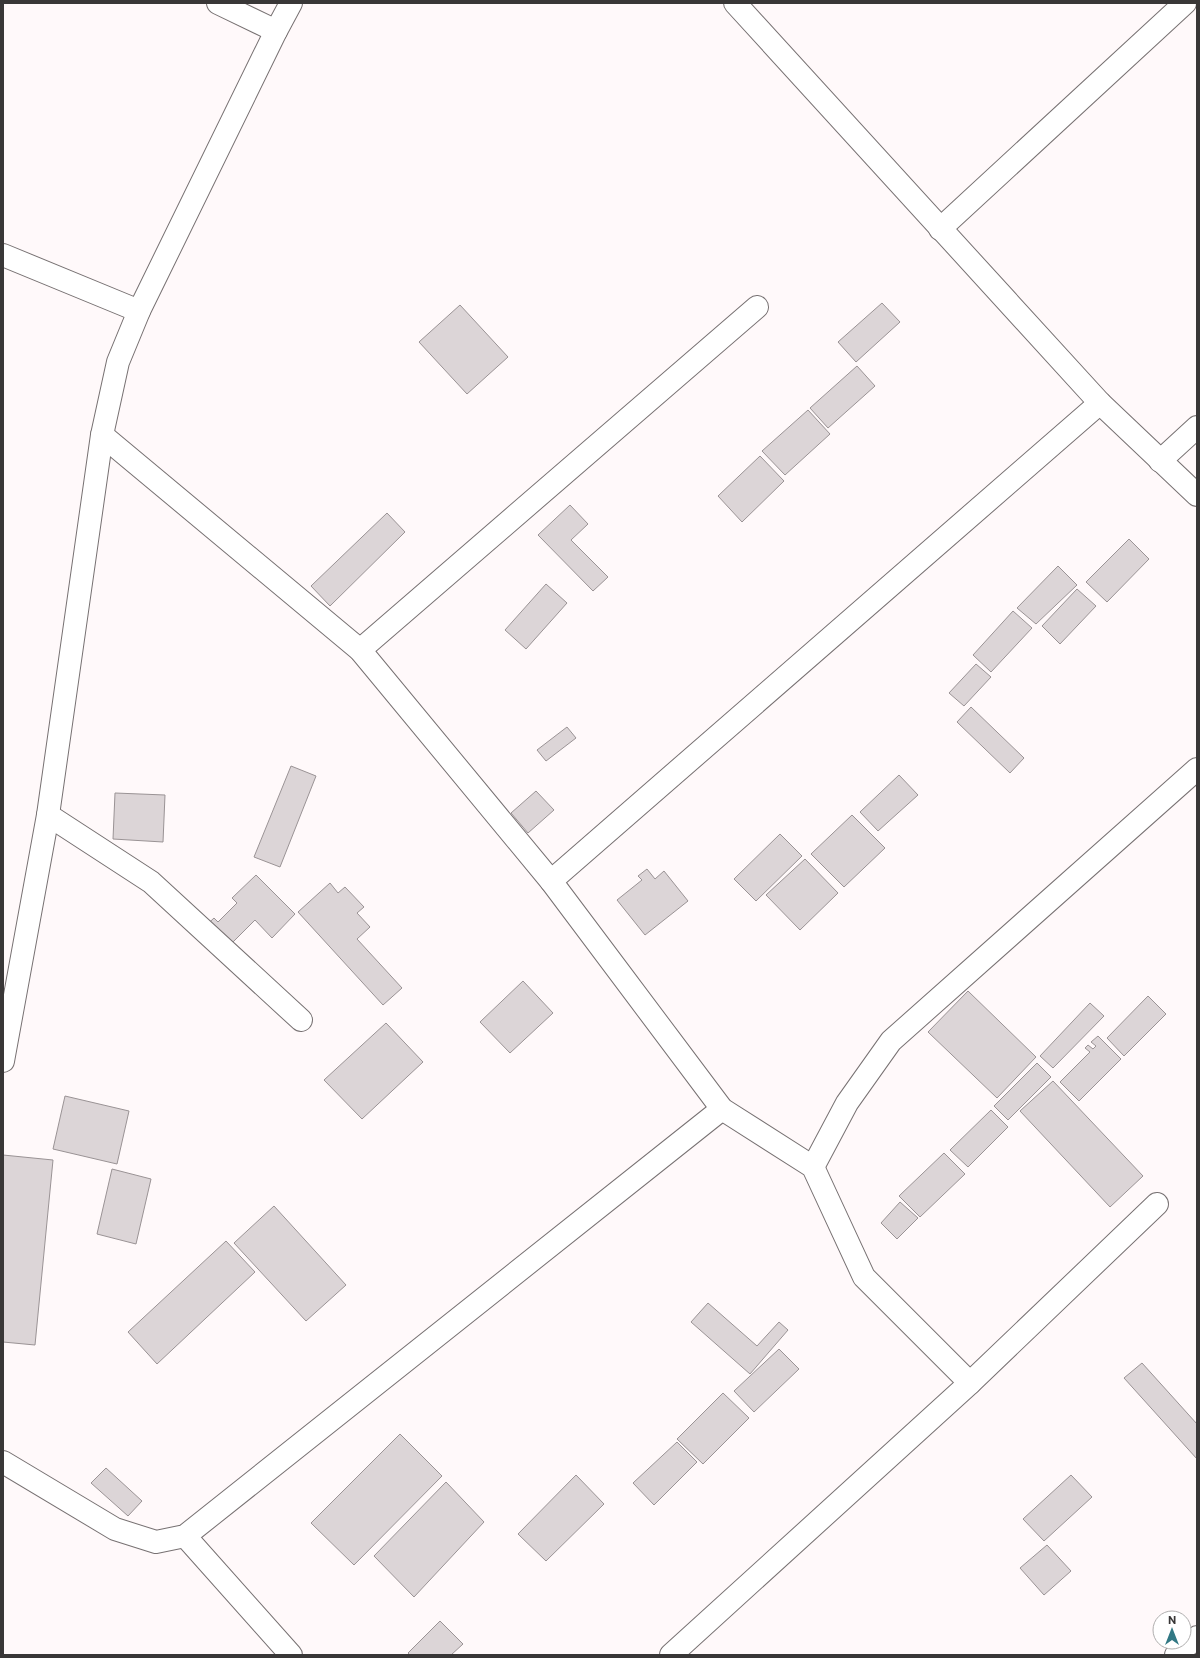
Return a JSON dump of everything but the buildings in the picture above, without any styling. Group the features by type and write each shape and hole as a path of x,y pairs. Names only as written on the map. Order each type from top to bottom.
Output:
{"street":[{"path":"218,3 276,31"},
{"path":"3,1061 7,1010 48,815 102,435 118,362 139,311 291,3"},
{"path":"736,3 940,229 1002,294 1100,403 1197,495"},
{"path":"940,229 1185,3"},
{"path":"3,255 139,311"},
{"path":"360,650 757,307"},
{"path":"551,881 1100,403"},
{"path":"1160,461 1197,427"},
{"path":"102,435 360,650 551,881 722,1109 813,1168 864,1277 970,1383"},
{"path":"813,1168 847,1103 891,1041 1197,769"},
{"path":"48,815 151,882 301,1020"},
{"path":"3,1462 115,1529 156,1542 185,1536 722,1109"},
{"path":"671,1655 970,1383 1157,1204"},
{"path":"185,1536 291,1655"},
{"path":"1176,1655 1197,1637"}]}
